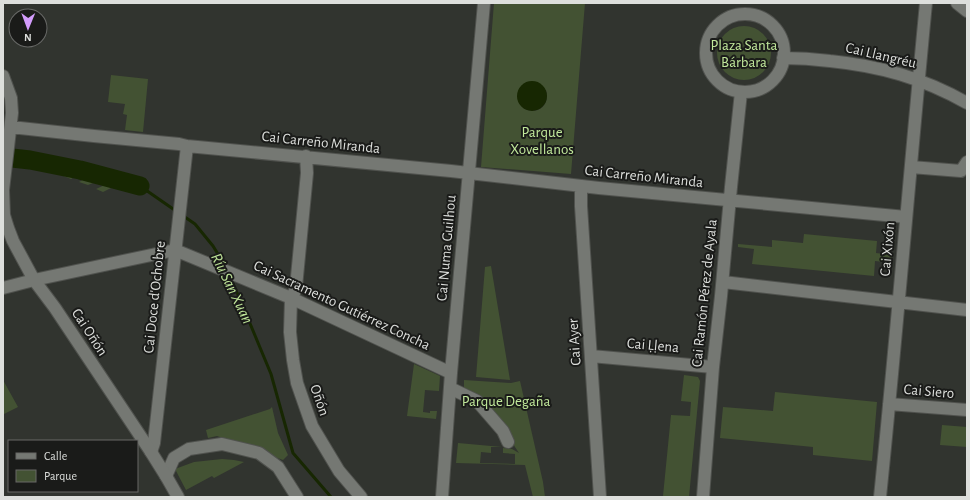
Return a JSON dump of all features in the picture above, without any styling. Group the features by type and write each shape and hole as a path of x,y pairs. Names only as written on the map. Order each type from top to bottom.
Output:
{"street":[{"name":"Cai Numa Guilhou","path":"442,497 468,173 484,3"},
{"name":"Cai Xixón","path":"880,497 926,3"},
{"path":"957,3 967,11"},
{"path":"748,9 770,24 778,34 783,46 783,58 780,70 774,79 765,87 754,91 741,92 730,90 720,84 712,75 707,64 705,52 708,40 714,29 724,20 748,9"},
{"name":"Cai Llangréu","path":"783,58 818,59 871,67 918,80 936,87 967,103"},
{"name":"Cai Oñón","path":"3,76 10,98 12,113 5,175 4,215 13,241 34,280 151,452 178,497"},
{"name":"Cai Ramón Pérez de Ayala","path":"703,497 713,366 723,282 741,92"},
{"name":"Cai Carreño Miranda","path":"11,128 306,156 581,186 906,217"},
{"name":"Cai Doce d'Ochobre","path":"151,452 154,443 188,146"},
{"name":"Oñón","path":"306,156 307,173 296,287 291,298 290,332 293,360 297,383 312,426 339,471 361,497"},
{"path":"911,167 961,171 967,162"},
{"name":"Cai Ayer","path":"581,186 581,206 600,497"},
{"path":"3,288 175,250"},
{"name":"Cai Sacramento Gutiérrez Concha","path":"175,250 291,298 451,373"},
{"path":"723,282 967,310"},
{"name":"Cai Ḷḷena","path":"591,356 713,366"},
{"path":"450,388 477,401 503,431 508,442"},
{"name":"Cai Siero","path":"889,404 967,410"},
{"path":"166,476 174,458 189,449 222,444 259,453 278,467 297,497"}],"green space":[{"name":"Parque Xovellanos","path":"494,3 585,3 571,174 481,167","holes":["546,90 547,98 544,105 540,109 534,111 523,107 519,102 518,94"]},
{"name":"Plaza Santa Bárbara","path":"739,26 749,26 759,30 767,38 771,48 771,58 767,68 759,76 749,80 739,80 729,76 721,68 717,58 717,48 721,38 729,30"},
{"path":"111,75 148,79 143,132 125,130 127,115 123,114 125,104 108,102"},
{"path":"54,172 70,173 77,175 71,179"},
{"path":"86,178 98,181 88,185 79,182"},
{"path":"107,184 115,186 103,192 96,189"},
{"path":"804,234 877,241 876,253 892,255 892,263 875,261 874,276 752,264 754,249 738,247 738,244 772,247 772,240 803,243"},
{"path":"491,266 510,380 476,377 485,267"},
{"path":"414,364 440,376 439,391 425,390 423,412 430,413 430,411 437,411 436,419 407,416"},
{"path":"684,375 698,377 700,381 689,497 663,496 671,415 690,416 691,402 681,401"},
{"path":"3,380 18,407 4,414 3,413"},
{"name":"Parque Degaña","path":"464,380 511,383 520,381 543,482 545,497 533,497 525,465 456,463 458,443 502,447 491,447 491,453 481,452 480,463 515,464 515,454 503,453 503,448 512,449 519,453 513,444 464,388"},
{"path":"775,392 877,402 872,461 813,455 813,447 720,438 723,407 773,411"},
{"path":"272,407 278,433 288,455 283,460 217,436 208,438 206,430 270,409"},
{"path":"942,425 967,427 967,447 940,445"},
{"path":"222,459 244,462 214,478 212,476 186,490 175,469 194,462"}],"shaded area":[{"path":"532,81 542,86 547,96 542,106 532,111 522,106 517,96 522,86"}],"waterway":[{"name":"Ríu San Xuan","path":"3,157 30,160 80,170 140,186"},
{"name":"Ríu San Xuan","path":"140,186 176,211"},
{"name":"Ríu San Xuan","path":"182,215 195,224 213,246 225,267"},
{"name":"Ríu San Xuan","path":"230,277 271,374 293,453 331,497"}]}
